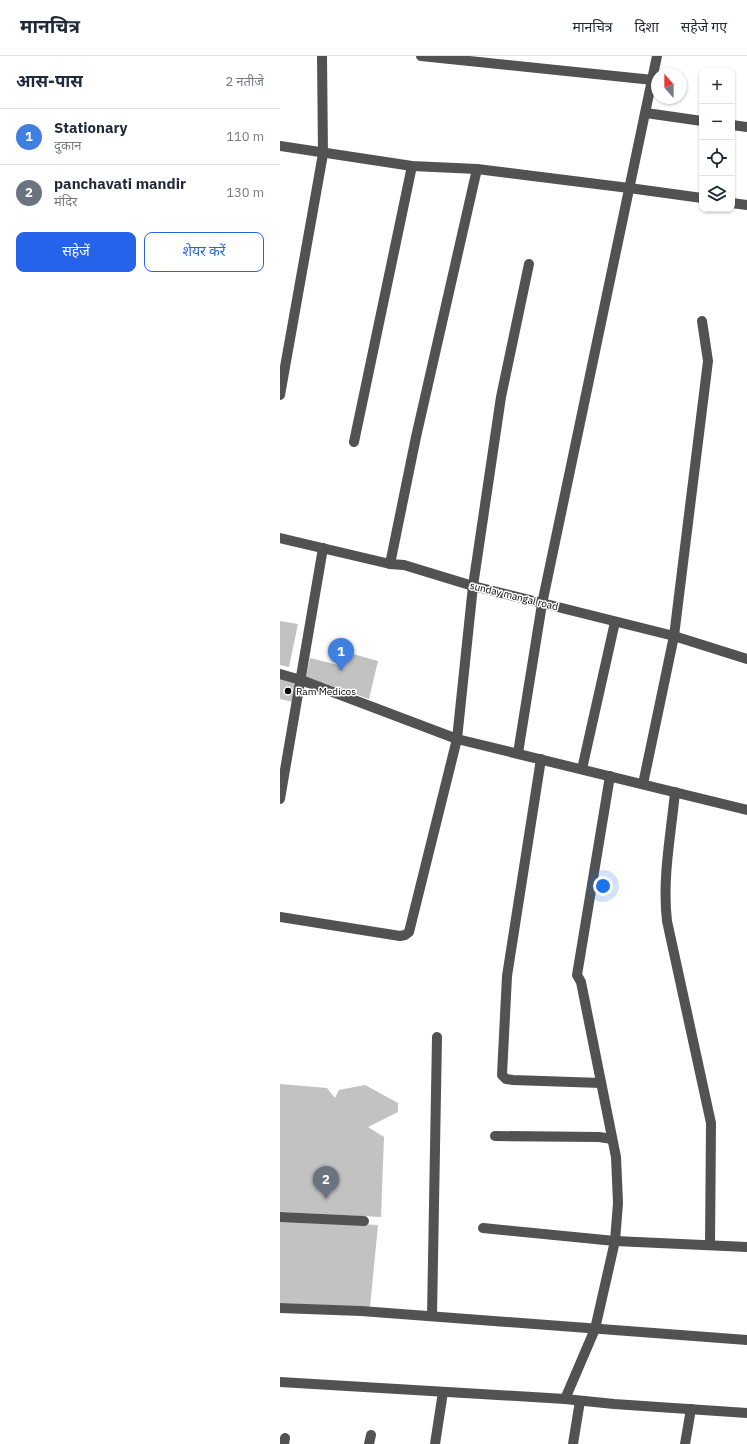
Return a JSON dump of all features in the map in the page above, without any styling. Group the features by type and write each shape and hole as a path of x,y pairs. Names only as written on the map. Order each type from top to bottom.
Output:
{"street":[{"path":"280,395 323,154 322,56"},
{"path":"421,56 651,80"},
{"path":"655,68 657,56"},
{"path":"518,753 542,604 651,89"},
{"path":"646,113 699,121"},
{"path":"735,125 747,127"},
{"path":"280,146 323,154 412,166 477,170 699,198"},
{"path":"354,442 412,166"},
{"path":"390,564 417,429 477,170"},
{"path":"735,203 747,205"},
{"path":"280,917 400,936 409,932 457,738 473,586 501,397 529,264"},
{"path":"643,784 674,636 708,361 702,321"},
{"name":"sunday mangal road","path":"280,538 390,564 404,565 473,586 674,636 747,659"},
{"path":"280,799 323,548"},
{"path":"582,769 616,622"},
{"path":"280,674 457,738 747,810"},
{"path":"541,759 507,976 502,1075 506,1079 514,1080 601,1083"},
{"path":"565,1399 595,1329 615,1241 618,1202 616,1157 581,982 577,975 610,776"},
{"path":"675,792 666,878 665,906 667,922 710,1123 710,1245"},
{"path":"432,1316 437,1037"},
{"path":"495,1136 599,1136 612,1138"},
{"path":"280,1217 364,1221"},
{"path":"483,1228 615,1241 747,1247"},
{"path":"280,1308 362,1311 747,1340"},
{"path":"280,1382 565,1399 607,1404 747,1413"},
{"path":"434,1444 443,1392"},
{"path":"572,1444 580,1401"},
{"path":"685,1444 691,1409"}],"building":[{"path":"280,621 298,624 289,667 280,665"},
{"path":"346,652 378,661 369,699 306,677 310,658 342,666"},
{"name":"Ram Medicos","path":"280,678 298,683 294,702 280,699"},
{"path":"280,1084 327,1088 335,1098 339,1090 365,1085 398,1103 398,1112 368,1127 384,1137 381,1217 280,1212"},
{"path":"280,1220 378,1225 370,1307 280,1303"}],"place":[{"name":"Stationary","path":"341,671"},
{"name":"Ram Medicos","path":"288,691"},
{"name":"panchavati mandir","path":"326,1199"}]}
